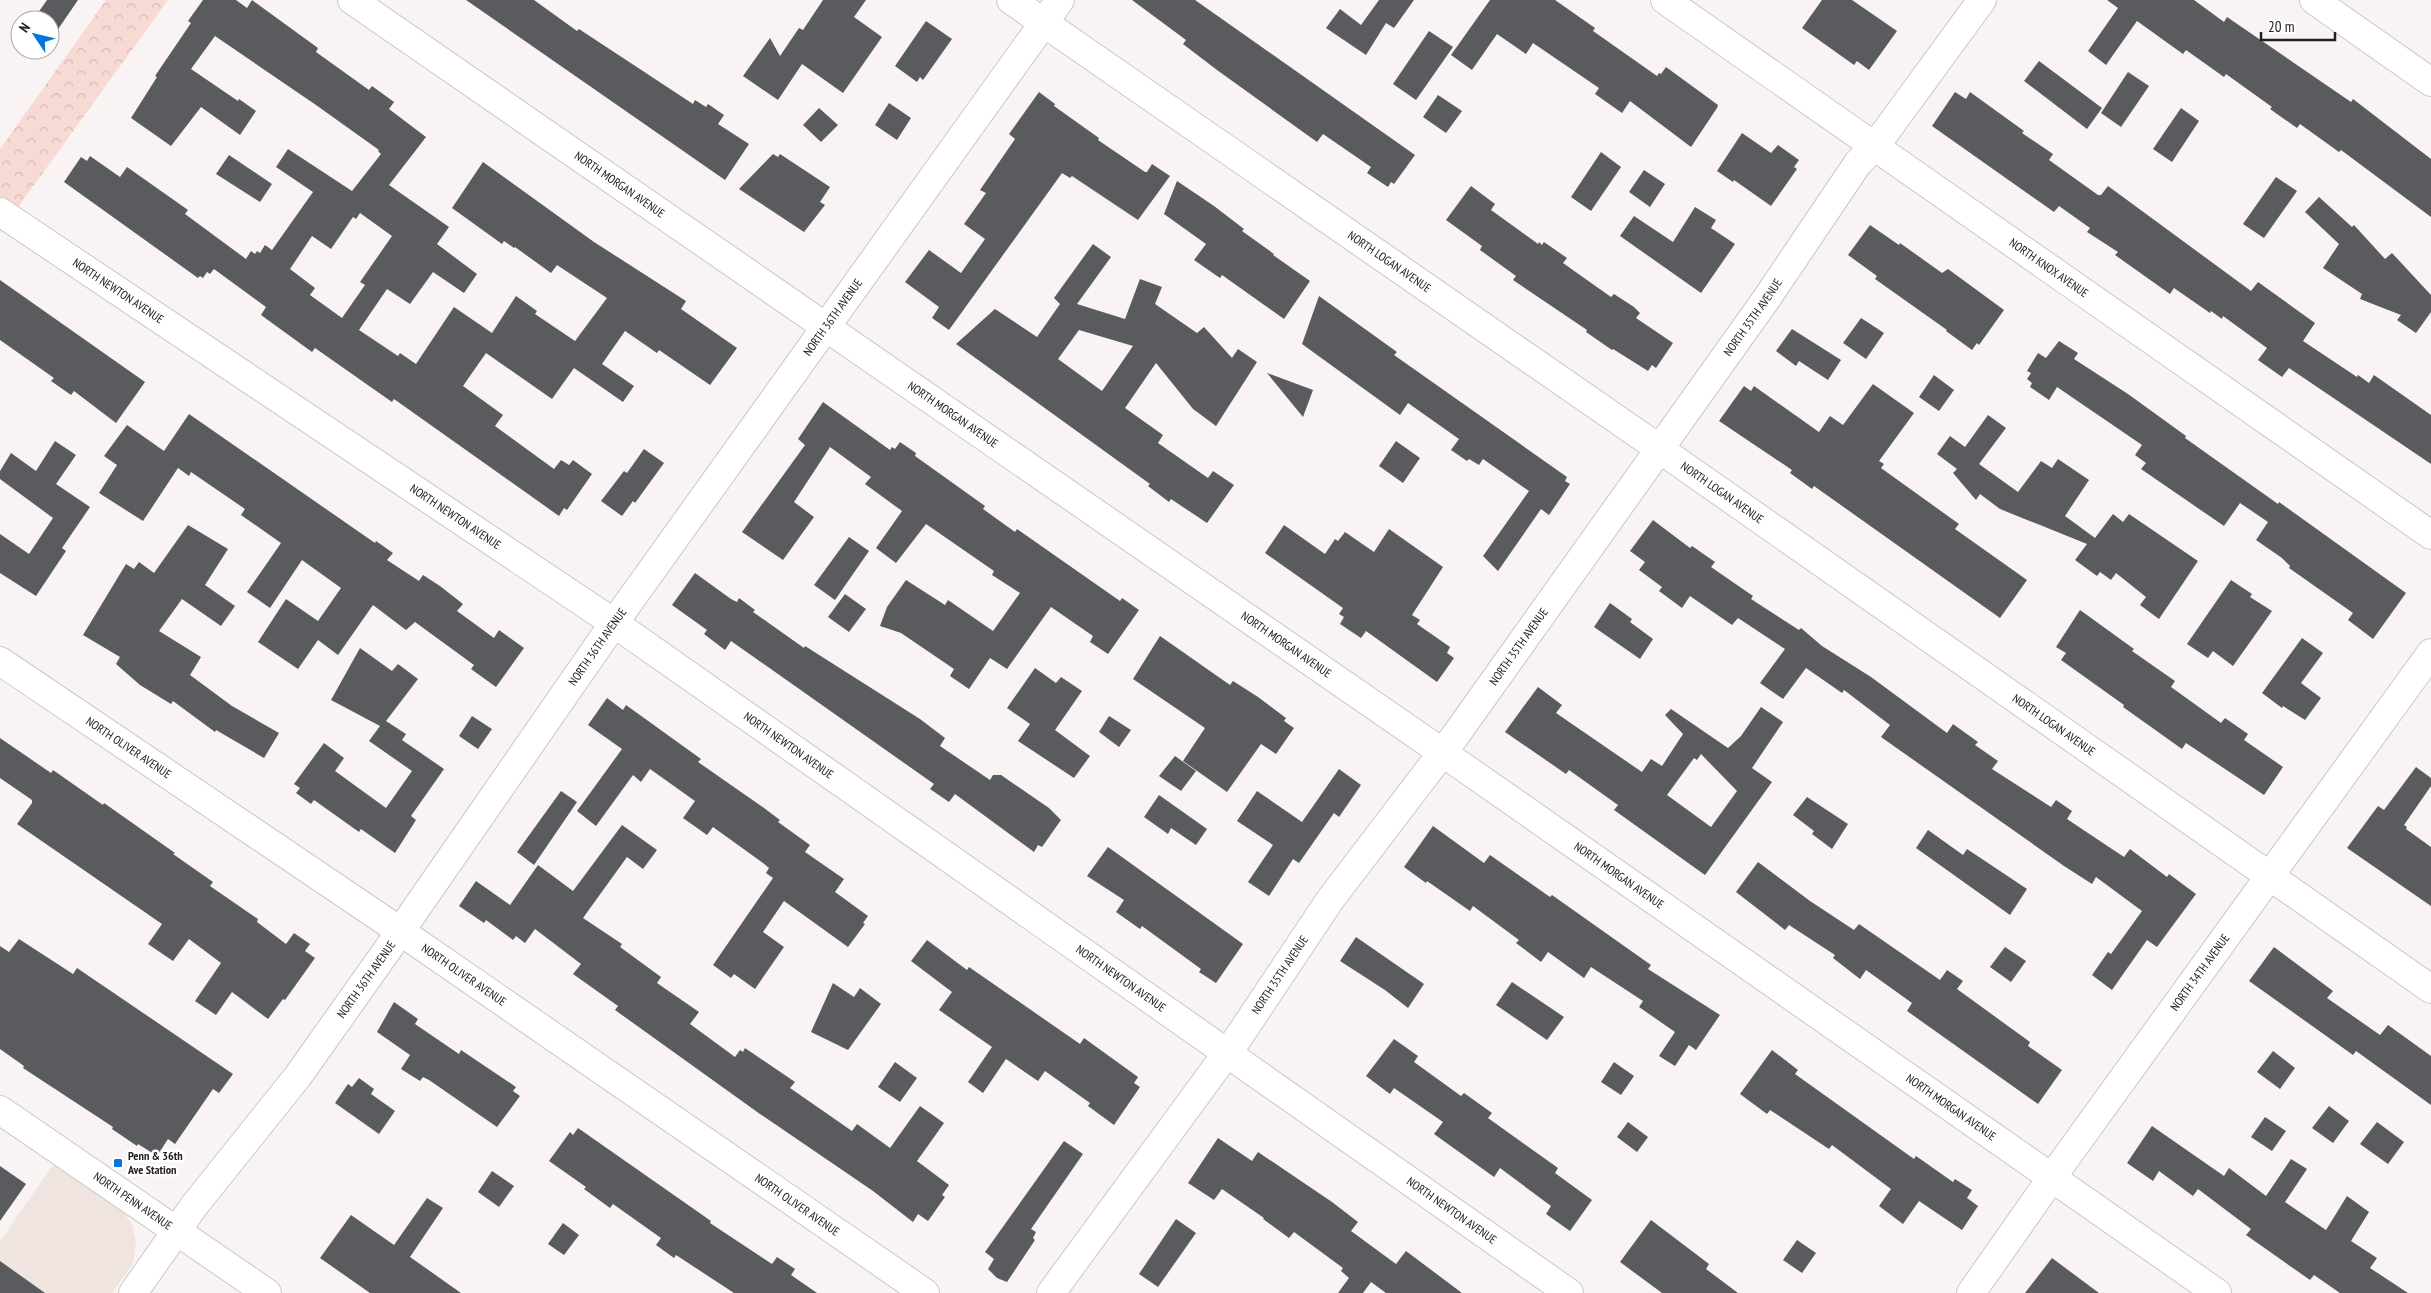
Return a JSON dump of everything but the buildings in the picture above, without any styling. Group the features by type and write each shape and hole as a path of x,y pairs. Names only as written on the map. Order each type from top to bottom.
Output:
{"street":[{"name":"NORTH MORGAN AVENUE","path":"352,0 1442,753 2217,1293"},
{"name":"NORTH LOGAN AVENUE","path":"1011,0 1659,448 2431,989"},
{"name":"NORTH 36TH AVENUE","path":"133,1293 177,1231 298,1076 614,623 1060,0"},
{"name":"NORTH KNOX AVENUE","path":"1665,0 1876,145 2431,535"},
{"name":"NORTH 35TH AVENUE","path":"1051,1293 1226,1053 1330,900 1442,753 1767,298 1858,163 1876,145 1982,0"},
{"path":"2314,0 2431,82"},
{"name":"NORTH NEWTON AVENUE","path":"0,212 614,623 1569,1293"},
{"name":"NORTH 34TH AVENUE","path":"1971,1293 2431,653"},
{"name":"NORTH OLIVER AVENUE","path":"0,661 400,930 924,1293"},
{"name":"NORTH PENN AVENUE","path":"0,1110 266,1293"}],"shaded area":[{"path":"53,1165 123,1212 132,1224 136,1242 133,1264 112,1293 0,1293 0,1241"}],"green space":[{"path":"106,0 168,0 0,232 0,149"}],"place":[{"name":"Penn & 36th Ave Station","path":"118,1163"}]}
